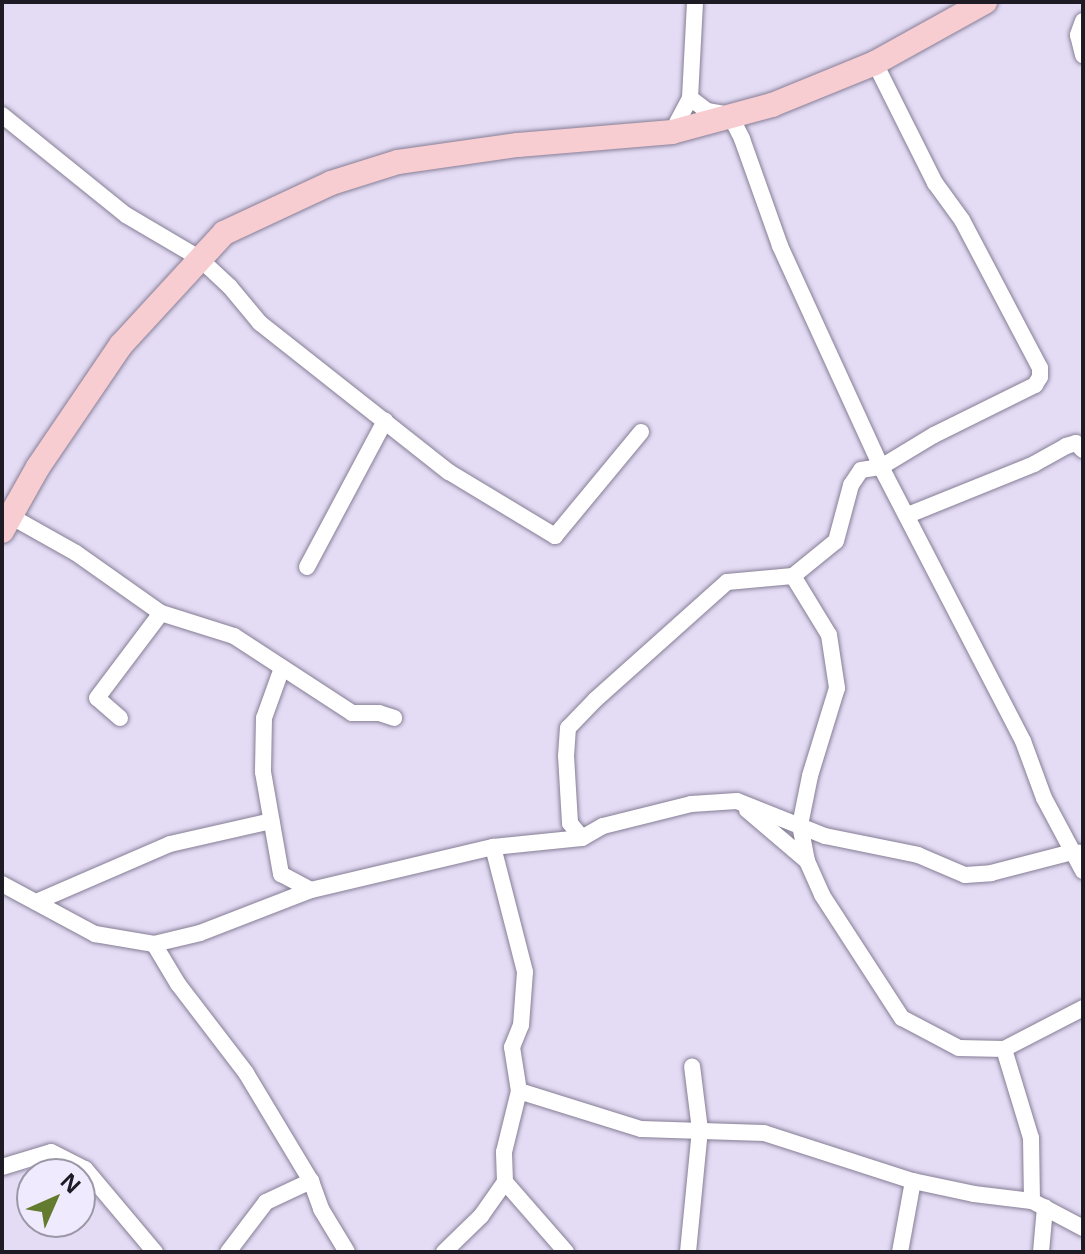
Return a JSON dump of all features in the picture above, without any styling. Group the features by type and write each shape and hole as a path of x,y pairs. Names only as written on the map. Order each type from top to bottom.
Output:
{"main road":[{"path":"7,524 38,467 121,345 224,233 331,183 398,162 518,145 672,132 772,105 875,63 985,2"}],"street":[{"path":"672,132 690,98 695,2"},
{"path":"1083,21 1078,35 1083,55"},
{"path":"582,838 570,823 566,756 568,728 727,582 793,576 839,536 851,485 861,470 881,467 934,435 1035,385 1040,377 1033,355 962,220 935,183 875,63"},
{"path":"690,98 707,111 730,115 742,139 780,246 881,467 1023,741 1044,798 1077,852 1083,871"},
{"path":"2,115 126,215 199,258 230,287 260,323 449,472 555,536 641,432"},
{"path":"307,567 385,421"},
{"path":"908,515 1034,464 1066,446 1076,443 1083,450"},
{"path":"7,524 76,553 161,613 234,636 352,713 379,713 394,718"},
{"path":"793,576 829,635 837,688 810,776 800,825 807,861 822,895 902,1018 959,1048 1004,1049 1083,1008"},
{"path":"120,718 97,698 161,613"},
{"path":"282,668 264,718 263,772 281,874 311,890"},
{"path":"2,884 95,934 154,944 200,933 311,890 493,847 582,838 603,826 691,804 737,801 825,836 918,855 965,875 991,873 1077,852"},
{"path":"737,801 807,861"},
{"path":"36,902 170,844 271,821"},
{"path":"444,1252 481,1216 505,1182 504,1152 519,1091 512,1047 521,1025 525,972 493,847"},
{"path":"154,944 178,984 246,1073 311,1181 321,1209 347,1252"},
{"path":"1004,1049 1031,1138 1041,1252"},
{"path":"688,1252 700,1130 692,1066"},
{"path":"519,1091 641,1129 764,1133 913,1181 1039,1204 1083,1228"},
{"path":"2,1167 51,1152 85,1169 155,1252"},
{"path":"228,1252 266,1202 311,1181"},
{"path":"900,1252 913,1181"},
{"path":"505,1182 566,1252"}]}
